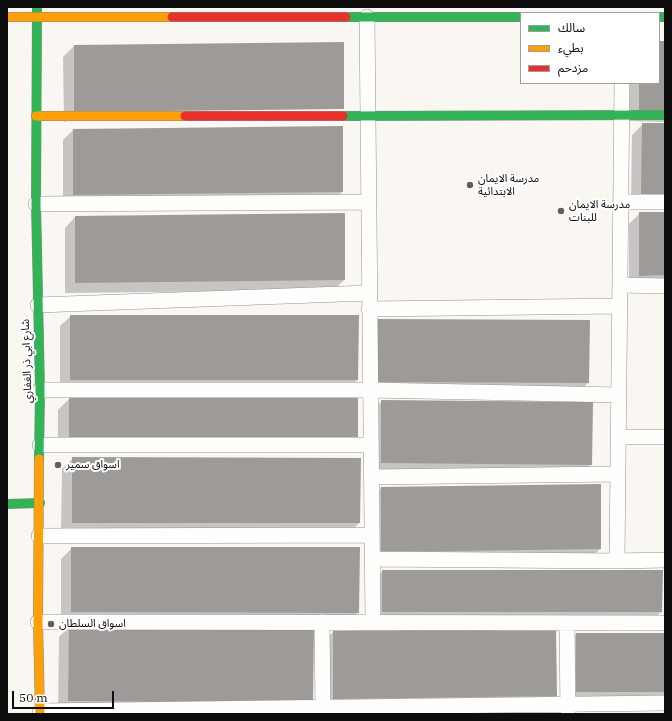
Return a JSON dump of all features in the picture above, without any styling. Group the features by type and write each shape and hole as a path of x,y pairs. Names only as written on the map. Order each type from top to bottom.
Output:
{"street":[{"name":"شارع ابي ذر الغفاري","path":"37,7 36,204 40,390 38,622 40,712"},
{"path":"7,17 520,17"},
{"path":"367,17 373,622"},
{"path":"617,561 622,84"},
{"path":"36,116 665,115"},
{"path":"36,204 368,202"},
{"path":"621,202 665,202"},
{"path":"620,285 665,286"},
{"path":"38,305 369,293"},
{"path":"369,309 620,306"},
{"path":"40,390 370,390 619,395"},
{"path":"618,437 665,437"},
{"path":"40,446 371,445"},
{"path":"371,478 618,474"},
{"path":"7,504 40,503"},
{"path":"39,536 372,535"},
{"path":"372,559 665,560"},
{"path":"38,622 665,623"},
{"path":"322,622 323,711"},
{"path":"567,623 568,709"},
{"path":"40,712 568,709 665,703"}],"building":[{"path":"660,41 665,41 665,111 639,111 639,84 660,84"},
{"path":"344,42 344,109 74,112 74,45"},
{"path":"642,123 665,123 665,194 641,194"},
{"path":"343,126 343,192 73,195 73,129"},
{"path":"639,212 665,212 665,275 639,276"},
{"path":"345,213 345,280 75,283 75,216"},
{"path":"70,315 359,315 358,380 70,380"},
{"path":"378,319 590,320 589,383 377,382"},
{"path":"358,397 358,437 69,439 69,398"},
{"path":"381,400 593,402 592,465 381,463"},
{"path":"72,457 361,458 360,523 72,523"},
{"path":"601,484 601,549 381,552 381,487"},
{"path":"71,547 360,547 359,613 71,612"},
{"path":"382,570 663,570 662,612 382,612"},
{"path":"69,625 314,627 313,703 68,701"},
{"path":"556,629 557,696 333,699 333,631"},
{"path":"576,633 665,633 665,692 576,692"}],"traffic: fast":[{"path":"37,7 36,204 40,390 39,459"},
{"path":"346,17 520,17"},
{"path":"660,17 665,17"},
{"path":"343,116 665,115"},
{"path":"7,504 40,503"}],"traffic: slow":[{"path":"7,17 172,17"},
{"path":"36,116 185,116"},
{"path":"39,459 38,622 40,714"}],"traffic: jam":[{"path":"172,17 346,17"},
{"path":"185,116 343,116"}],"place":[{"name":"مدرسة الايمان الابتدائية","path":"470,185"},
{"name":"مدرسة الايمان للبنات","path":"561,211"},
{"name":"اسواق سمير","path":"58,465"},
{"name":"اسواق السلطان","path":"51,624"}]}
